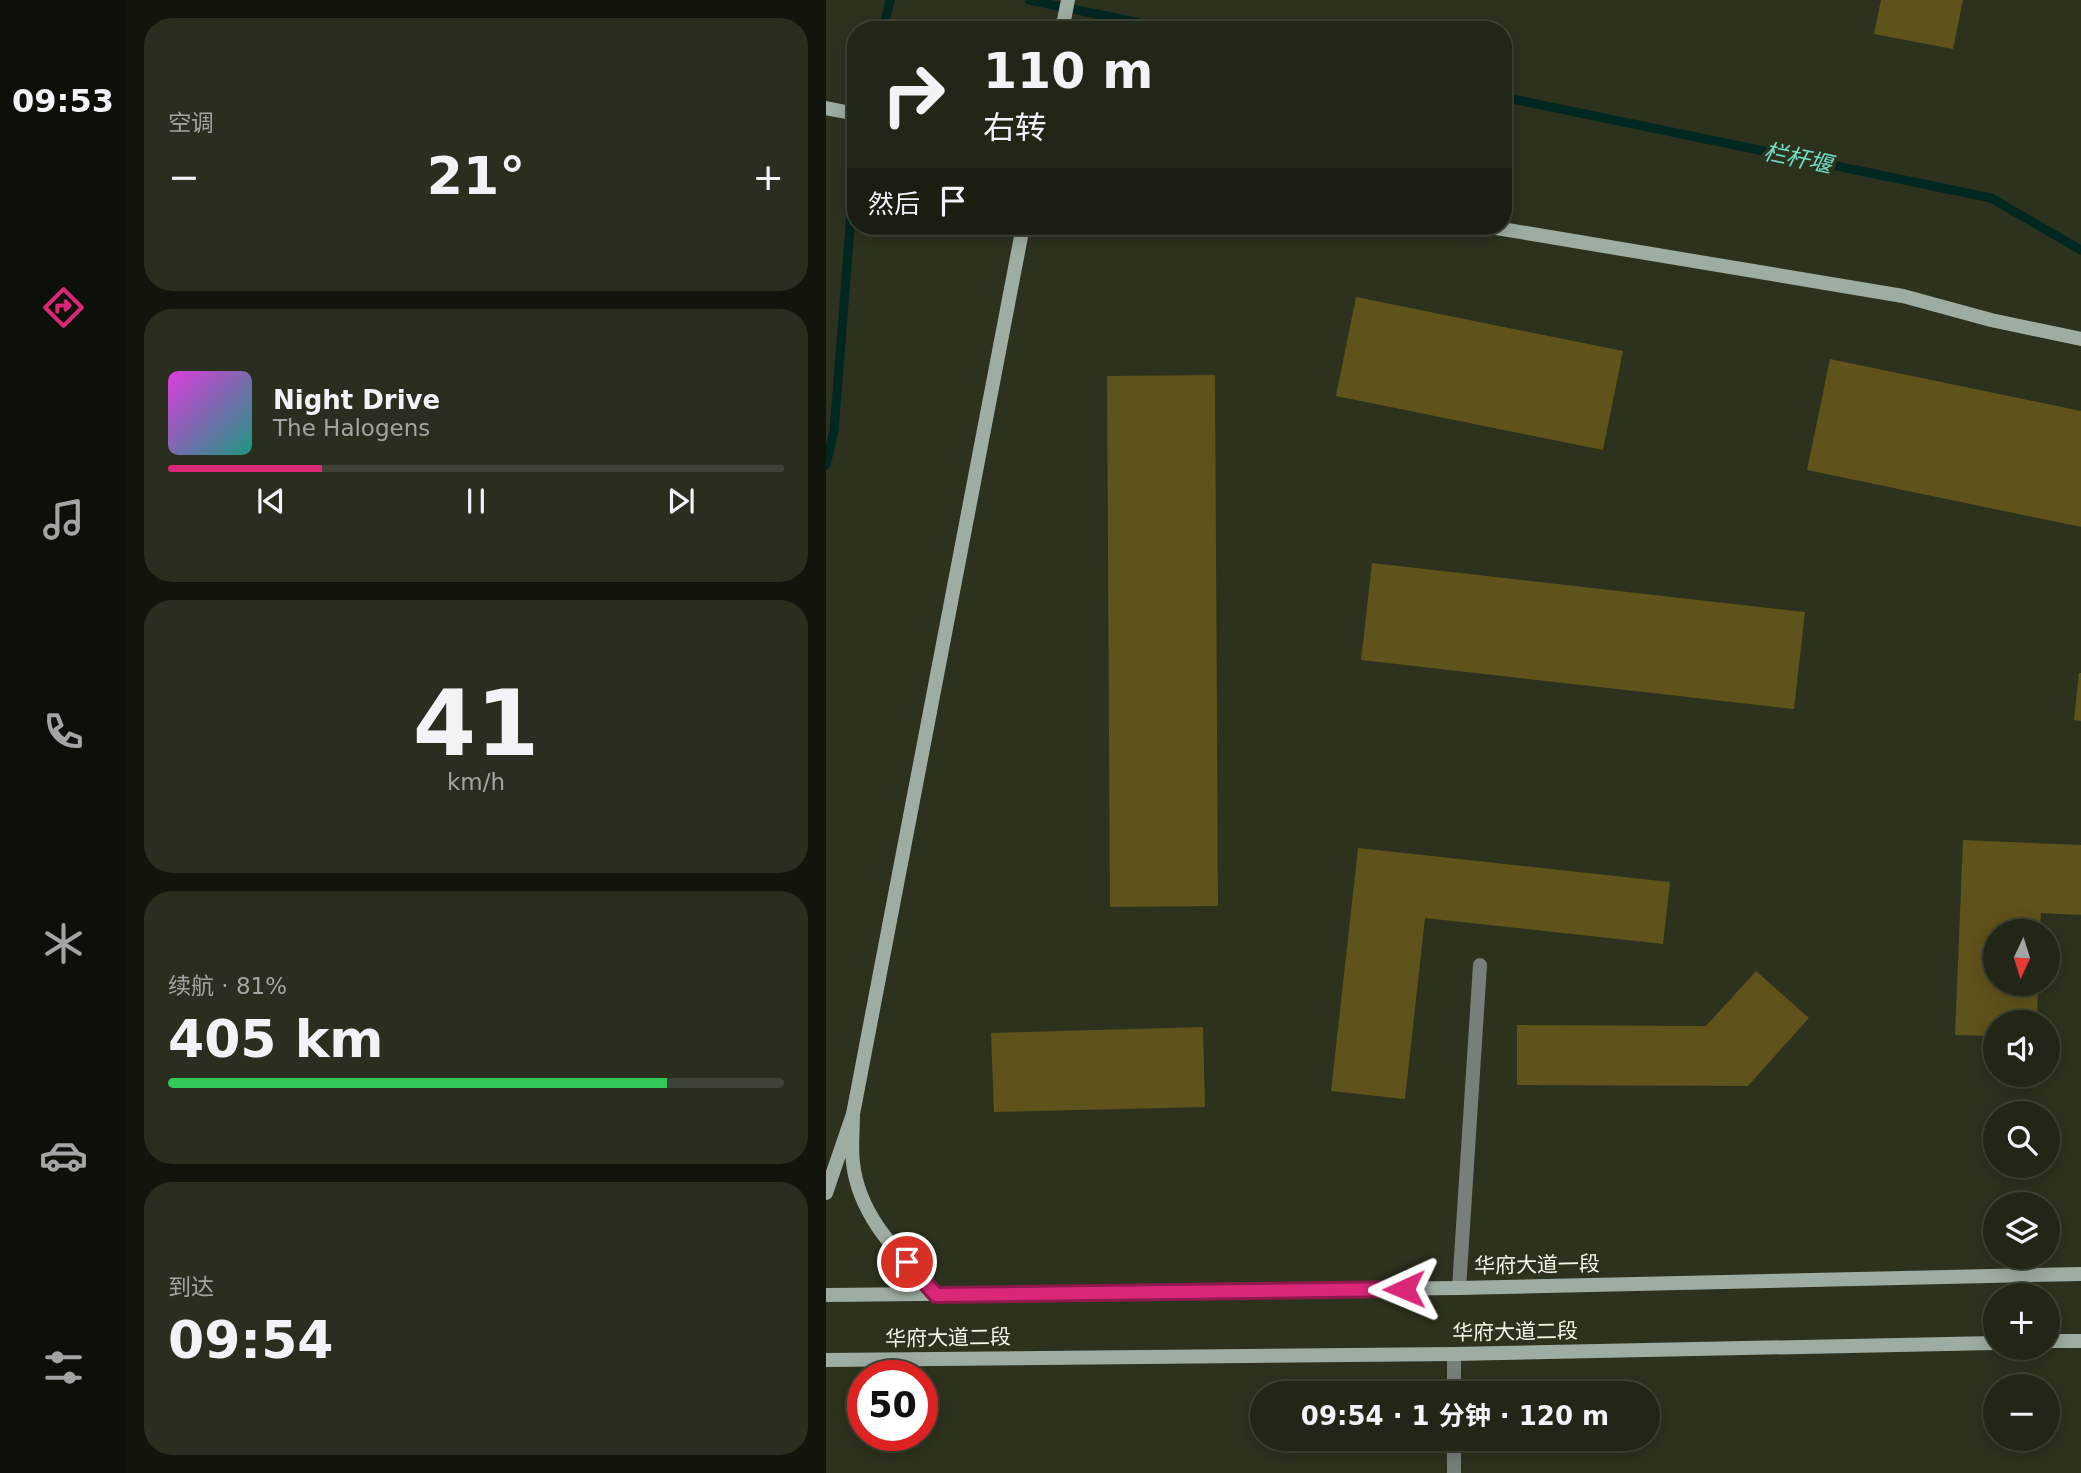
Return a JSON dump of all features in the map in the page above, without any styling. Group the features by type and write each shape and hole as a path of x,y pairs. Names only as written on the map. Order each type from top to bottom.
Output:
{"main road":[{"path":"1064,21 1068,0"},
{"path":"826,108 847,112"},
{"path":"1512,231 1903,296 1990,320 2081,338"},
{"path":"826,1193 853,1114 1021,235"},
{"path":"853,1114 853,1163 861,1198 878,1229 936,1295"},
{"name":"华府大道一段","path":"826,1295 1459,1288 2081,1275"},
{"path":"2060,1342 2081,1341"},
{"name":"华府大道二段","path":"826,1360 1454,1354 1983,1343"}],"street":[{"path":"1459,1288 1480,965"},
{"path":"1454,1354 1454,1381"},
{"path":"1454,1451 1454,1473"}],"building":[{"path":"1881,0 1963,0 1953,49 1874,34"},
{"path":"1356,297 1623,351 1603,450 1336,396"},
{"path":"1830,359 2081,411 2081,527 1807,470"},
{"path":"1215,375 1218,906 1110,907 1107,376"},
{"path":"1372,563 1805,612 1794,709 1361,660"},
{"path":"2081,673 2081,721 2074,720"},
{"path":"1963,840 2081,845 2081,915 2041,913 2041,919 1983,919 1983,996 2038,996 2037,1010 1983,1010 1983,1036 1955,1035"},
{"path":"1358,848 1670,882 1663,944 1425,918 1405,1099 1331,1091"},
{"path":"1756,971 1809,1018 1748,1086 1517,1085 1517,1025 1706,1026"},
{"path":"1203,1027 1205,1107 994,1112 991,1033"}],"waterway":[{"name":"栏杆堰","path":"885,21 890,0"},
{"name":"栏杆堰","path":"1029,0 1130,21"},
{"name":"栏杆堰","path":"1512,99 1991,198 2081,250"},
{"name":"栏杆堰","path":"826,465 834,431 849,235"}],"route":[{"path":"907,1262 936,1295 1404,1289"}]}
